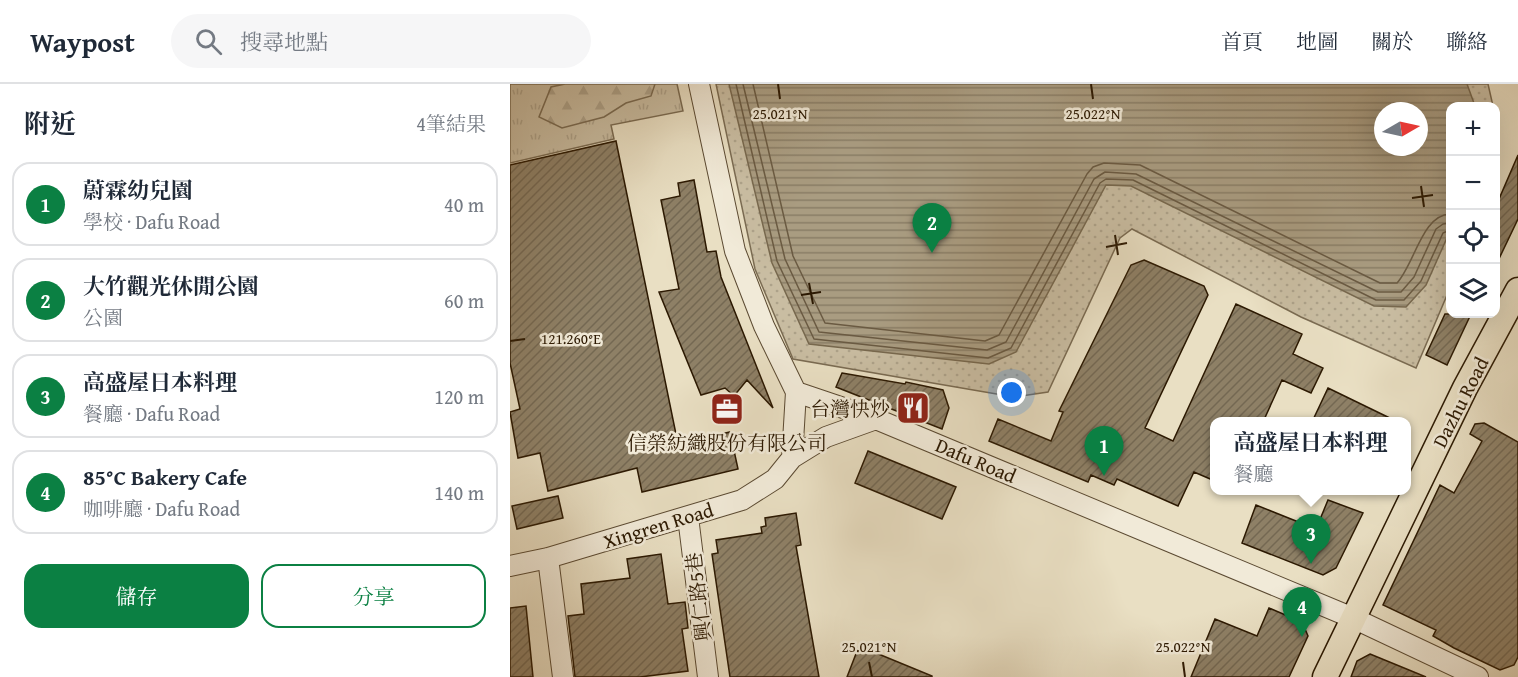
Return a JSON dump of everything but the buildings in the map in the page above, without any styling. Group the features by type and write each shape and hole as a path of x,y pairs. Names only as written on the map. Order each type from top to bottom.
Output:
{"main road":[{"name":"Dazhu Road","path":"1325,677 1465,388 1518,290"}],"street":[{"path":"699,84 735,251 764,326 795,392 792,458"},
{"name":"Dafu Road","path":"795,392 876,419 1353,618 1478,677"},
{"name":"Xingren Road","path":"510,566 548,558 742,500 775,479 792,458 826,437 876,419"},
{"name":"興仁路5巷","path":"688,517 708,677"},
{"path":"548,558 563,677"}],"green space":[{"path":"510,84 677,84 683,111 611,125 614,139 510,163"},
{"path":"565,84 655,84 651,96 626,103 604,117 562,128 539,117 551,87"},
{"path":"716,84 1488,84 1492,102 1446,102 1446,297 1416,368 1301,317 1132,229 1120,238 1048,392 1014,397 793,359 755,269"}],"water":[{"path":"729,84 1467,84 1474,102 1446,102 1446,240 1426,285 1406,307 1374,306 1131,186 1106,185 1016,352 989,364 809,344 772,263"}],"place":[{"name":"大竹觀光休閒公園","path":"932,253"},
{"name":"台灣快炒","path":"913,408"},
{"name":"信榮紡織股份有限公司","path":"727,409"},
{"name":"蔚霖幼兒園","path":"1104,476"},
{"name":"高盛屋日本料理","path":"1311,564"},
{"name":"85°C Bakery Cafe","path":"1302,637"}]}
